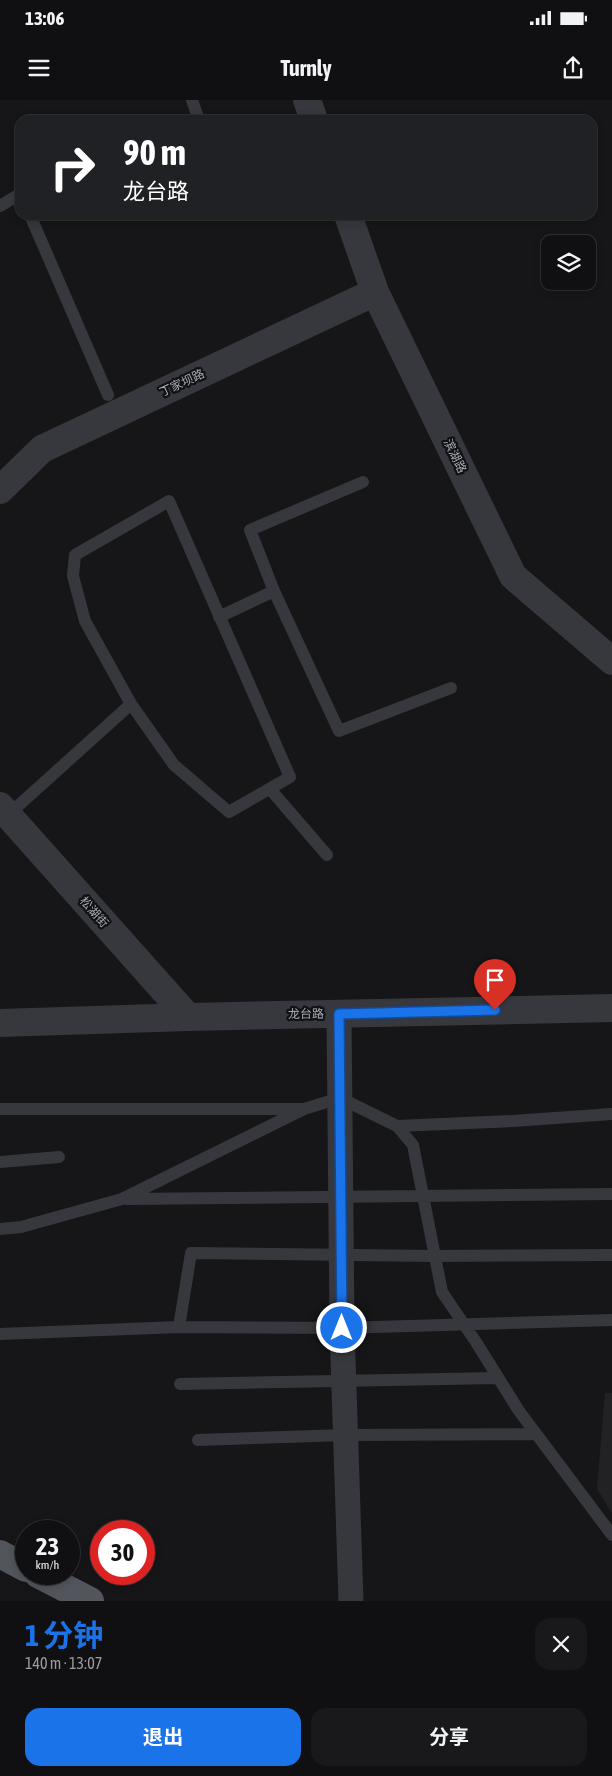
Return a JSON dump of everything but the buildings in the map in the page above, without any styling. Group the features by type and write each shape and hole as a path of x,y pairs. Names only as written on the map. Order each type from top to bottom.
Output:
{"main road":[{"path":"0,1554 15,1562"},
{"path":"59,1585 90,1601"}],"street":[{"path":"308,100 312,115"},
{"name":"滨湖路","path":"350,220 375,292 513,576 612,661"},
{"name":"丁家坝路","path":"0,490 42,449 375,292"},
{"name":"松湖街","path":"4,811 188,1017"},
{"name":"龙台路","path":"0,1022 612,1008"},
{"path":"339,1014 342,1328 351,1601"}],"lane":[{"path":"192,100 197,115"},
{"path":"0,206 15,197"},
{"path":"32,220 108,395"},
{"path":"363,482 250,530 274,591 339,731 451,688"},
{"path":"169,501 220,617 290,778 229,812 174,765 131,704 85,620 74,576 75,555 169,501"},
{"path":"220,617 274,591"},
{"path":"4,811 131,704"},
{"path":"270,789 327,856"},
{"path":"0,1229 21,1227 122,1199 304,1109 340,1098 397,1126 413,1145 442,1292 519,1411 612,1535"},
{"path":"0,1110 304,1109"},
{"path":"397,1126 612,1114"},
{"path":"0,1162 59,1157"},
{"path":"122,1199 612,1194"},
{"path":"179,1327 191,1253 434,1256 612,1255"},
{"path":"0,1334 179,1327 342,1328 612,1320"},
{"path":"180,1384 498,1378"},
{"path":"198,1440 346,1435 536,1434"}],"shaded area":[{"path":"605,1393 612,1393 612,1513 597,1489"}],"route":[{"path":"342,1328 339,1014 495,1010"}]}
